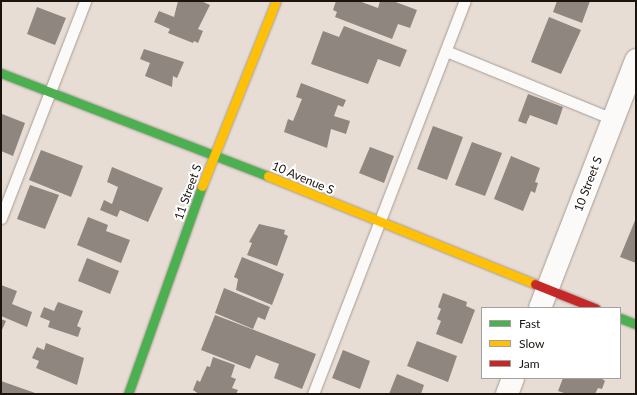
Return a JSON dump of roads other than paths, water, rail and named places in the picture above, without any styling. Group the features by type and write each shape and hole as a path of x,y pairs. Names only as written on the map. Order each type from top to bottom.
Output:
{"street":[{"name":"11 Street S","path":"128,394 214,154 276,1"},
{"name":"10 Street S","path":"544,298 636,60"},
{"name":"10 Avenue S","path":"1,72 214,154 380,223 544,298 591,307"},
{"path":"621,318 636,324"},
{"path":"506,394 513,379"}],"lane":[{"path":"1,218 85,1"},
{"path":"313,394 466,1"},
{"path":"446,51 613,119"}]}
